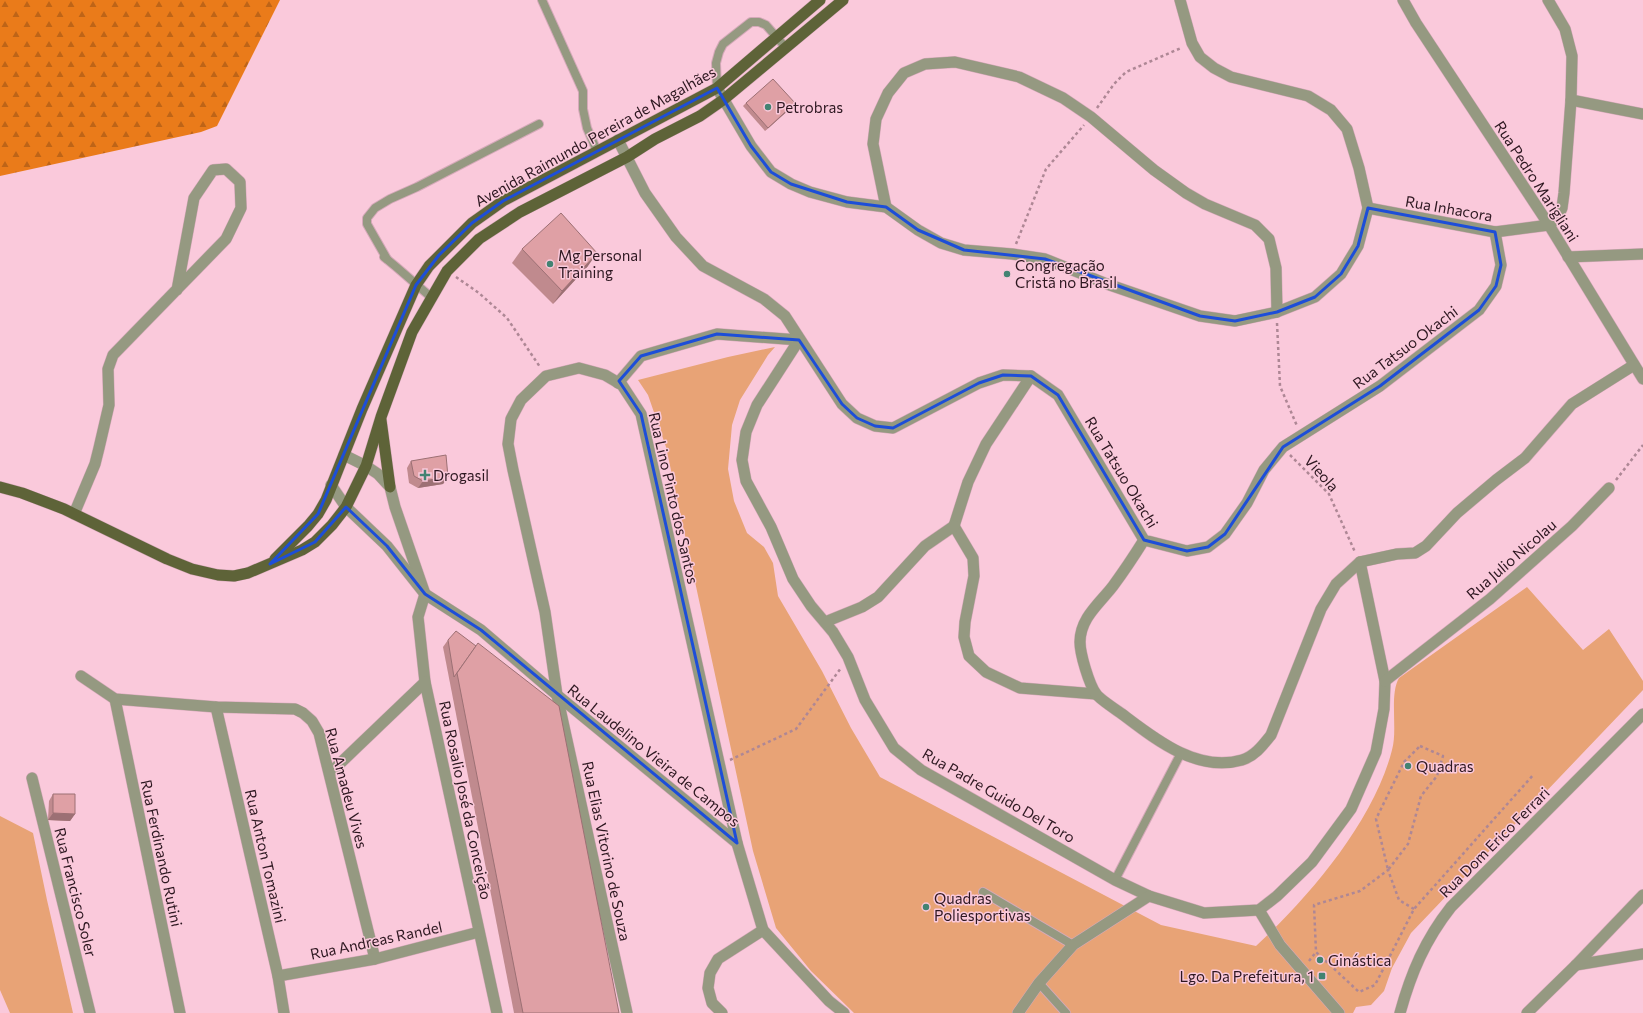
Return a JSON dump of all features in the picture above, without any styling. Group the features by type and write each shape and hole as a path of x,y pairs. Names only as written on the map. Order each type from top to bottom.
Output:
{"main road":[{"name":"Avenida Raimundo Pereira de Magalhães","path":"270,564 290,545 318,514 416,285 429,266 472,223 503,201 717,88 820,0"},
{"name":"Avenida Raimundo Pereira de Magalhães","path":"0,487 22,493 74,514 167,559 192,569 218,575 234,576 248,573 302,550 315,542 332,525 346,507 366,466 381,417 412,332 446,271 479,239 520,212 627,157 655,139 700,116 723,100 843,0"},
{"path":"381,417 390,487"}],"street":[{"path":"717,88 751,146 771,172 791,184 810,192 848,202 886,208 918,230 941,242 964,250 1012,254 1045,259 1107,284 1200,316 1235,321 1277,312 1315,297 1341,274 1358,246 1368,208 1359,168 1346,129 1331,110 1308,96 1231,77 1214,68 1200,57 1192,43 1180,0"},
{"name":"Rua Pedro Marigliani","path":"1403,0 1416,24 1548,225 1643,379"},
{"path":"1548,0 1565,29 1572,56 1571,100 1562,208 1558,216 1548,225"},
{"path":"886,208 873,144 875,126 876,119 888,93 904,73 925,64 955,62 1019,77 1063,98 1091,117 1154,170 1186,194 1205,204 1255,225 1269,239 1276,268 1277,312"},
{"path":"1571,100 1643,114"},
{"path":"618,140 644,193 676,238 703,266 764,299 785,316 799,340 842,404 857,418 874,426 893,428 979,383 1004,375 1031,376"},
{"path":"74,514 95,464 99,448 109,405 108,369 113,355 177,290 226,239 241,208 240,182 226,169 214,170 194,198 177,290"},
{"name":"Rua Inhacora","path":"1368,208 1495,232 1548,225"},
{"name":"Rua Tatsuo Okachi","path":"1031,376 1058,396 1144,540 1187,551 1208,547 1225,534 1247,503 1264,470 1283,447 1380,386 1479,310 1496,286 1501,265 1495,232"},
{"path":"1568,257 1643,254"},
{"path":"618,383 641,356 717,334 799,340"},
{"name":"Rua Padre Guido Del Toro","path":"799,340 758,405 746,432 742,460 746,480 771,527 793,579 811,606 833,632 848,657 865,700 894,748 921,770 1115,880 1149,896 1204,913 1259,910"},
{"path":"1144,540 1112,587 1090,614 1083,627 1080,642 1084,668 1096,694 1145,731 1181,753 1197,759 1223,763 1243,760 1258,752 1271,734 1321,609 1336,584 1360,562 1397,554 1415,553 1426,546 1457,513 1525,458 1572,404 1634,365"},
{"name":"Rua Lino Pinto dos Santos","path":"546,376 579,368 605,374 622,386 641,414 737,843"},
{"path":"546,376 521,400 512,419 508,444 545,612 557,695"},
{"path":"825,622 862,607 878,597 925,546 954,526 968,482 986,444 1031,376"},
{"path":"344,455 378,474 390,487 395,507 426,594"},
{"path":"331,485 346,507 387,546 426,594"},
{"name":"Rua Julio Nicolau","path":"1385,681 1490,599 1572,526 1609,488"},
{"path":"954,526 973,558 974,576 964,637 969,656 986,672 1020,688 1096,694"},
{"path":"1339,1013 1280,945 1259,910 1277,896 1312,862 1351,809 1376,752 1384,709 1385,681 1360,562"},
{"name":"Rua Laudelino Vieira de Campos","path":"426,594 482,630 557,695 737,843 763,930 829,1001 844,1013"},
{"name":"Rua Rosalio José da Conceição","path":"426,594 418,617 425,682 497,1013"},
{"path":"81,676 115,700"},
{"path":"330,773 425,682"},
{"name":"Rua Elias Vitorino de Souza","path":"557,695 627,1013"},
{"name":"Rua Amadeu Vives","path":"115,700 216,707 295,709 304,713 312,721 319,733 375,959"},
{"name":"Rua Ferdinando Rutini","path":"115,700 180,1013"},
{"name":"Rua Anton Tomazini","path":"216,707 278,976 284,1013"},
{"name":"Rua Dom Erico Ferrari","path":"1400,1013 1407,988 1424,946 1450,907 1643,714"},
{"name":"Rua Francisco Soler","path":"32,778 90,1013"},
{"path":"1527,1013 1576,965 1643,895"},
{"path":"1018,1013 1039,983 1073,945 1149,896"},
{"path":"722,1013 712,1003 708,988 710,973 718,959 763,930"},
{"name":"Rua Andreas Randel","path":"278,976 375,959 479,932"},
{"path":"1576,965 1643,954"}],"lane":[{"path":"542,0 583,91 583,109 586,122 597,151"},
{"path":"717,88 716,63 723,44 751,22 759,22 766,25 786,48"},
{"path":"432,296 416,285 385,258 367,224 367,218 375,208 390,199 417,187 539,124"},
{"path":"1115,880 1181,753"},
{"path":"983,892 1073,945"},
{"path":"1039,983 1066,1013"}],"path":[{"path":"1012,254 1046,169 1091,117 1114,84 1126,72 1192,43"},
{"path":"446,271 478,293 507,318 546,376"},
{"path":"1277,312 1280,386 1301,436"},
{"path":"1609,488 1643,445"},
{"name":"Vieola","path":"1283,447 1329,494 1360,562"},
{"path":"720,764 796,729 848,657"},
{"path":"1414,909 1399,900 1388,870 1376,819 1404,762 1420,746 1443,756 1437,776 1421,796 1408,844 1388,870 1360,891 1314,905 1316,952 1359,992 1375,985 1414,909 1534,774"}],"highlighted area":[{"path":"717,88 751,146 771,172 791,184 847,202 886,207 918,230 964,250 1045,259 1200,316 1235,321 1277,312 1315,297 1341,274 1358,246 1368,208 1495,232 1501,265 1496,286 1479,310 1380,386 1283,447 1225,534 1208,547 1187,551 1144,540 1058,395 1031,376 1003,375 979,383 893,428 875,426 857,418 842,404 799,340 717,334 641,356 619,381 641,414 737,843 481,630 425,594 387,546 346,507 315,542 270,564 318,514 416,285 439,255 472,223 503,201"}],"shaded area":[{"path":"775,347 768,355 740,400 732,425 728,469 734,501 747,533 764,547 773,563 778,596 822,671 851,728 880,777 1161,925 1256,946 1297,905 1318,881 1355,830 1371,804 1383,777 1394,742 1394,703 1396,685 1399,678 1527,587 1583,650 1609,629 1643,681 1643,690 1411,933 1392,968 1384,991 1371,1005 1356,1007 1353,1013 854,1013 811,971 776,928 753,851 666,447 648,395 638,380 728,357"},
{"path":"0,816 33,833 73,1013 10,1013 0,990"}],"green space":[{"path":"0,0 280,0 217,126 201,132 0,176"}],"building":[{"name":"Petrobras","path":"773,79 795,103 768,128 746,103"},
{"name":"Mg Personal Training","path":"561,213 597,253 562,291 522,249"},
{"path":"446,455 448,477 423,481 414,476 411,461"},
{"path":"456,631 476,646 454,677 448,640"},
{"path":"478,643 559,706 619,1013 523,1013 457,673"},
{"path":"53,794 75,794 75,814 53,813"}],"place":[{"name":"Petrobras","path":"768,107"},
{"name":"Mg Personal Training","path":"550,264"},
{"name":"Congregação Cristã no Brasil","path":"1007,274"},
{"name":"Drogasil","path":"425,475"},
{"name":"Quadras","path":"1408,766"},
{"name":"Quadras Poliesportivas","path":"926,907"},
{"name":"Ginástica","path":"1320,960"},
{"name":"Lgo. Da Prefeitura, 1","path":"1322,976"}]}
